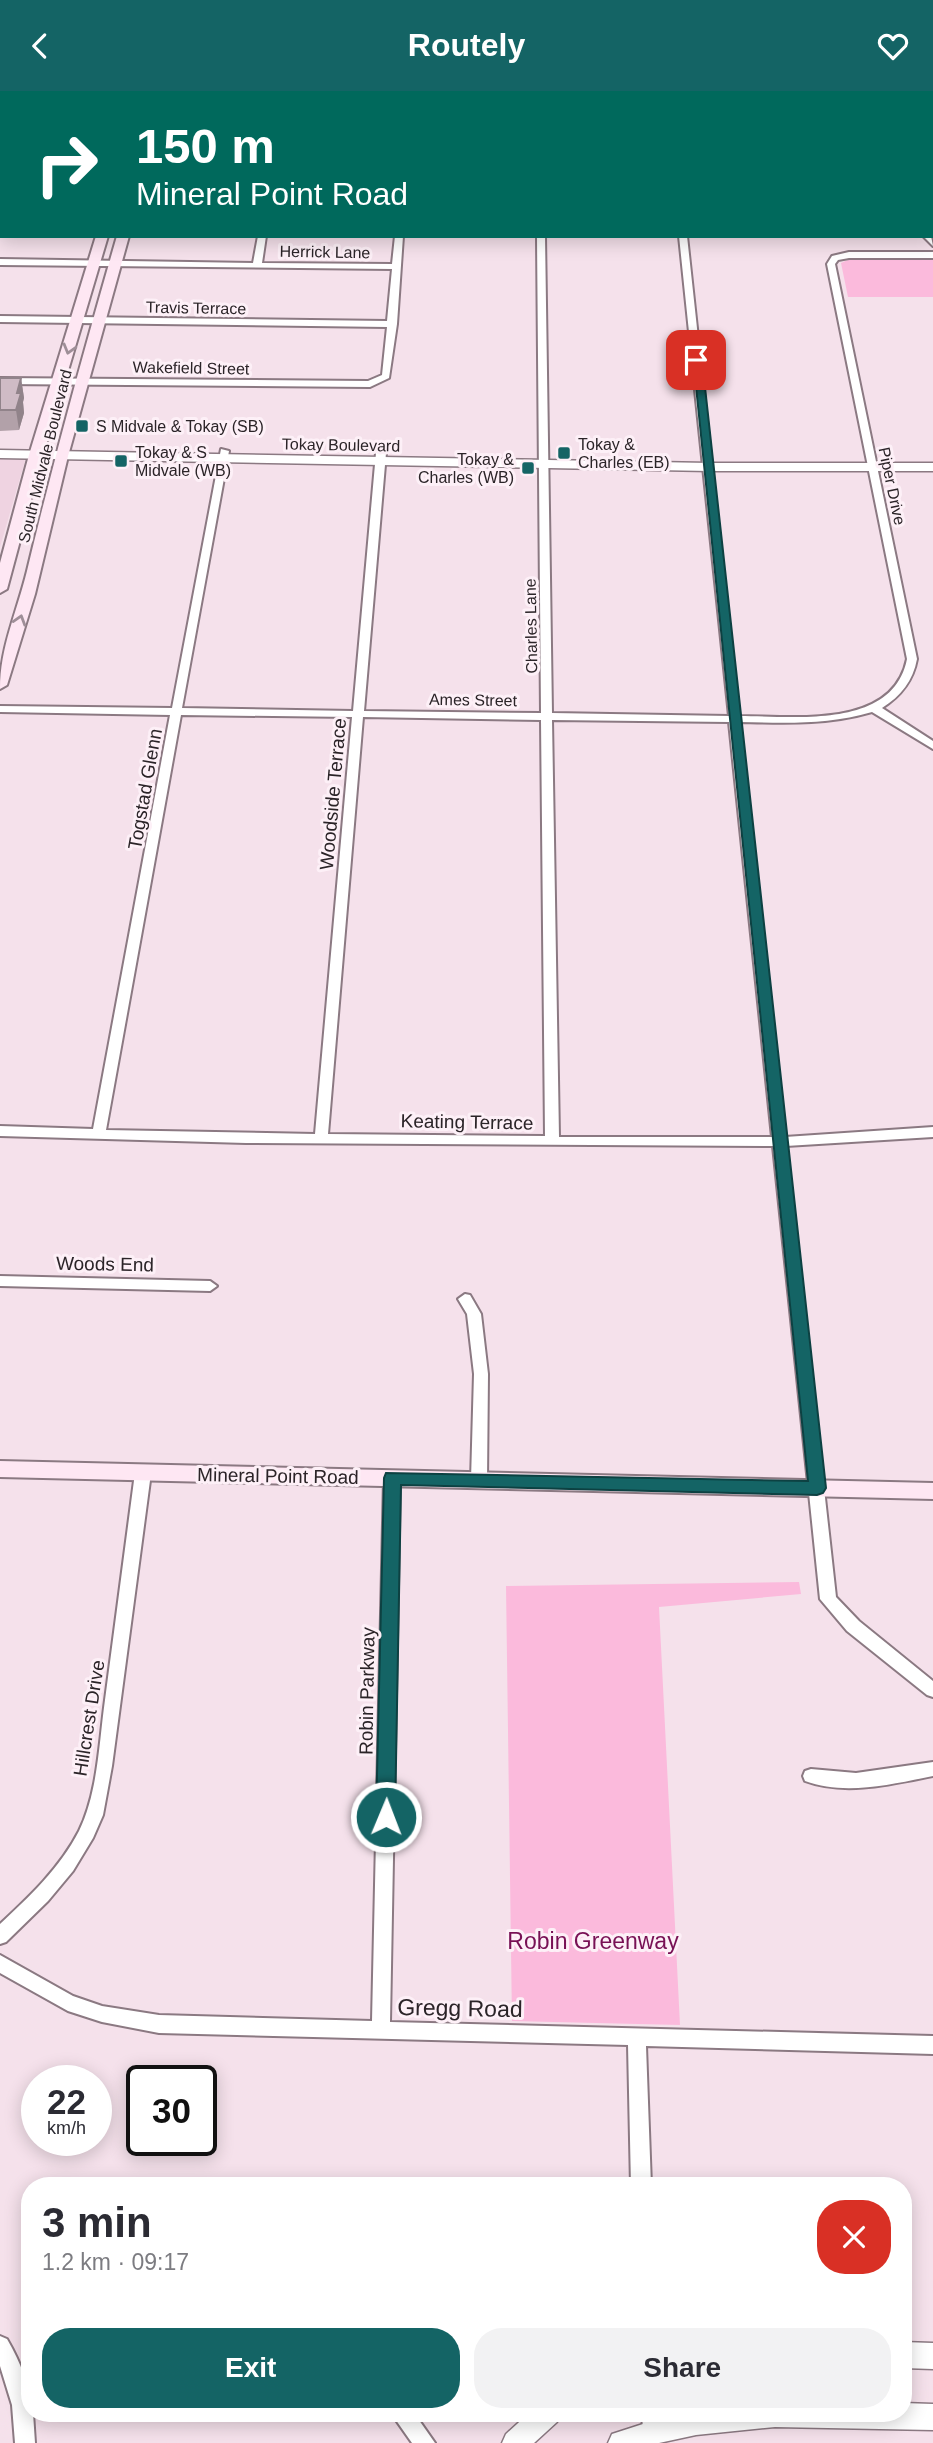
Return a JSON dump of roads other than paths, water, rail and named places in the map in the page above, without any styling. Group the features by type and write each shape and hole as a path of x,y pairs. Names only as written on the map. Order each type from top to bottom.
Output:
{"main road":[{"name":"South Midvale Boulevard","path":"0,589 101,238"},
{"name":"South Midvale Boulevard","path":"0,685 28,594 62,452 122,238"},
{"path":"15,538 24,547 28,594"},
{"name":"Mineral Point Road","path":"0,1469 933,1491"}],"street":[{"path":"257,265 262,238"},
{"path":"393,324 400,238"},
{"name":"Charles Lane","path":"541,238 552,1142"},
{"path":"683,238 828,1599 853,1626 933,1690"},
{"name":"Piper Drive","path":"874,708 894,695 904,684 912,659 831,264 835,258 849,255 933,255"},
{"name":"Herrick Lane","path":"0,262 397,267"},
{"name":"Travis Terrace","path":"0,319 393,324"},
{"name":"Wakefield Street","path":"0,381 355,385 380,380 386,376 393,324"},
{"name":"Tokay Boulevard","path":"0,446 62,452 708,463 933,459"},
{"name":"Tokay Boulevard","path":"0,454 38,451"},
{"name":"Togstad Glenn","path":"99,1134 223,455"},
{"name":"Woodside Terrace","path":"321,1139 381,458"},
{"name":"Tokay Boulevard","path":"871,462 933,467"},
{"path":"874,708 933,746"},
{"name":"Ames Street","path":"0,709 822,720 874,708"},
{"name":"Keating Terrace","path":"0,1131 552,1142 780,1142 933,1132"},
{"name":"Woods End","path":"0,1281 209,1286"},
{"path":"465,1299 474,1314 481,1374 479,1480"},
{"name":"Hillcrest Drive","path":"0,1936 71,1860 94,1813 104,1766 144,1473"},
{"name":"Robin Parkway","path":"382,2031 392,1478"},
{"path":"811,1776 835,1781 894,1776 933,1769"},
{"name":"Gregg Road","path":"0,1963 68,2003 128,2020 159,2024 933,2045"},
{"path":"637,2037 641,2177"},
{"path":"0,2346 10,2362 21,2398"},
{"path":"912,2355 933,2355"},
{"path":"912,2417 933,2417"},
{"path":"23,2422 25,2443"},
{"path":"408,2422 425,2443"},
{"path":"515,2443 538,2422"},
{"path":"621,2443 652,2422"}],"place":[{"name":"S Midvale & Tokay (SB)","path":"82,426"},
{"name":"Tokay & Charles (EB)","path":"564,453"},
{"name":"Tokay & S Midvale (WB)","path":"121,461"},
{"name":"Tokay & Charles (WB)","path":"528,468"}],"park label":[{"name":"Robin Greenway","path":"593,1941"}]}
